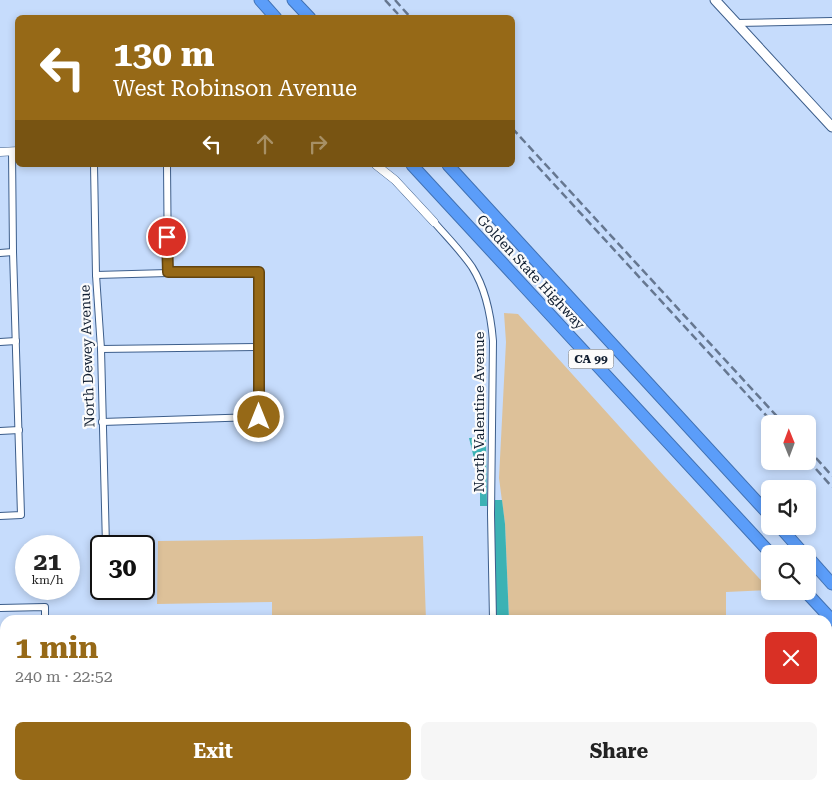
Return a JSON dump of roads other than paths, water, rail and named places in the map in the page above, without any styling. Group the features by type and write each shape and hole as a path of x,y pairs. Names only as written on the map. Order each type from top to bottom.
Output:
{"highway":[{"path":"260,0 273,15"},
{"path":"293,0 307,15"},
{"name":"Golden State Highway","path":"414,167 763,545"},
{"name":"Golden State Highway","path":"450,167 761,506"},
{"path":"787,535 796,545"},
{"path":"816,566 832,584"},
{"path":"814,600 828,615"}],"main road":[{"path":"719,2 736,24 832,127"}],"street":[{"path":"736,24 832,21"},
{"path":"0,152 15,151 13,252 21,515 0,516"},
{"name":"North Dewey Avenue","path":"94,167 106,535"},
{"path":"167,167 168,272"},
{"path":"379,167 395,180 434,222"},
{"name":"North Valentine Avenue","path":"434,222 460,251 472,268 481,285 492,326 492,615"},
{"path":"0,253 13,252"},
{"path":"96,274 259,272 259,417 102,422"},
{"path":"0,342 16,341"},
{"path":"101,349 259,347"},
{"path":"0,431 19,430"},
{"path":"0,608 45,607 45,615"}],"railway":[{"path":"385,0 398,14"},
{"path":"395,0 408,15"},
{"path":"515,131 776,415"},
{"path":"529,157 766,415"},
{"path":"816,458 832,476"},
{"path":"816,469 832,487"}]}
